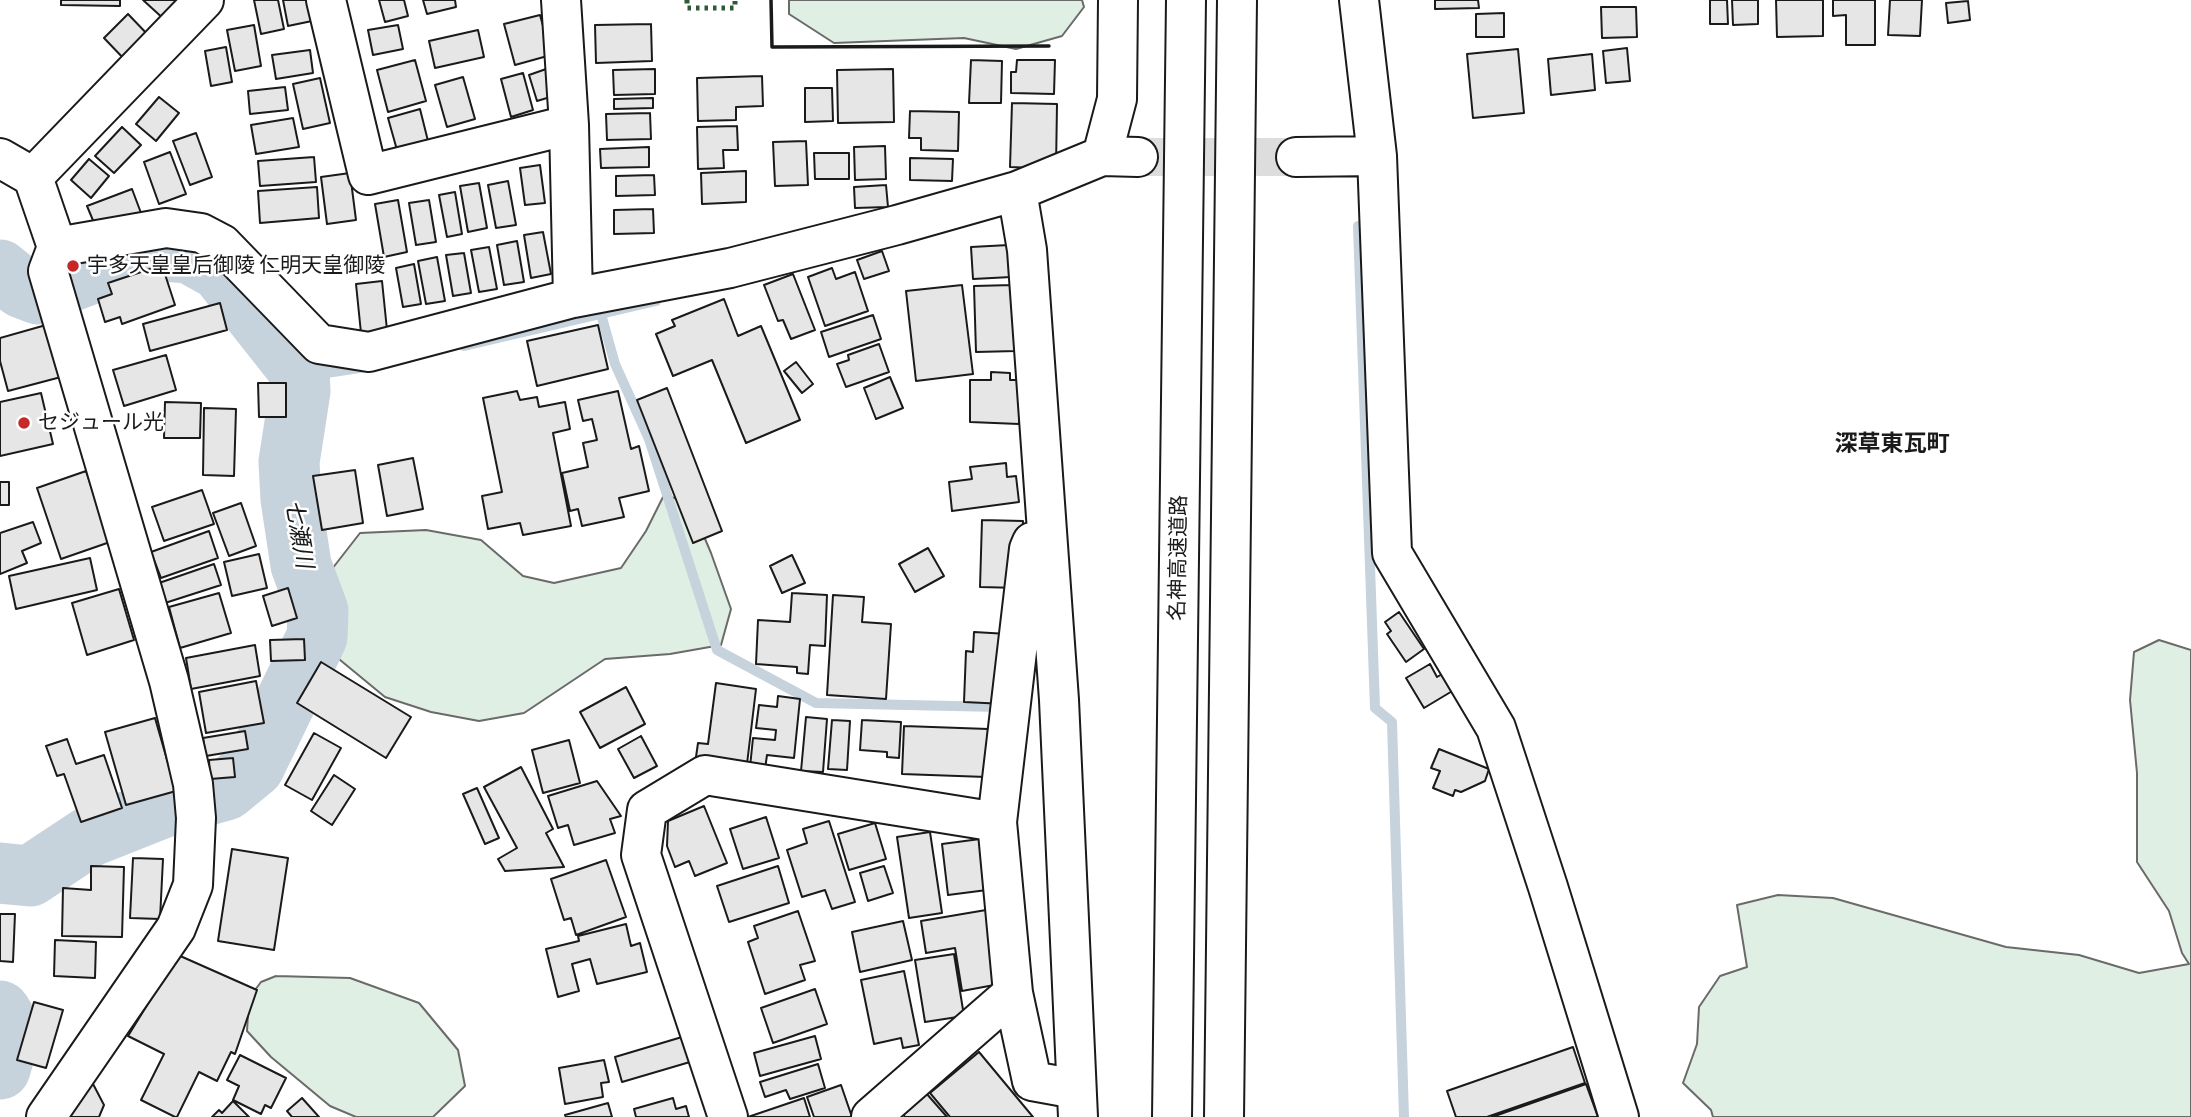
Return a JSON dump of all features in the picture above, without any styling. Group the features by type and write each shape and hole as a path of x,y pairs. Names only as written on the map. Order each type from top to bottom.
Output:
{"main road":[{"path":"33,177 204,0"},
{"path":"326,0 368,175 569,125"},
{"path":"562,0 569,125 573,298"},
{"path":"54,274 166,228 201,233 222,244 319,344 369,352 573,298 737,277 1120,157 1117,99 1118,0"},
{"name":"名神高速道路","path":"1172,1117 1186,0"},
{"path":"1224,1117 1237,0"},
{"path":"1359,0 1377,156 1392,553 1496,728 1619,1117"},
{"path":"1296,156 1377,156"},
{"path":"0,158 33,177 54,274 169,681 194,795 193,885 176,928 46,1117"},
{"path":"1017,191 1027,250 1059,700 1077,1103 1032,1082 1013,993 997,821 1028,549 1045,518"},
{"path":"728,1117 641,855 647,810 705,775 997,821"},
{"path":"871,1117 1013,993"}],"green space":[{"path":"789,0 1082,0 1084,7 1062,36 1016,49 964,38 834,43 789,14"},
{"path":"665,493 692,508 711,553 731,609 721,645 670,654 605,659 524,713 479,721 431,712 385,697 328,650 325,578 360,533 426,530 481,540 523,576 554,583 621,568 646,531"},
{"path":"2159,640 2191,650 2191,1117 1713,1117 1711,1110 1683,1083 1697,1044 1699,1007 1720,976 1747,967 1737,905 1778,895 1833,898 2006,947 2079,955 2139,973 2189,964 2182,953 2169,911 2137,862 2137,773 2130,700 2134,652"},
{"path":"276,976 350,978 419,1003 458,1050 465,1086 433,1117 356,1117 330,1106 271,1057 247,1031 249,998 261,982"}],"building":[{"path":"61,0 120,0 120,6 61,5"},
{"path":"143,0 186,0 166,21"},
{"path":"254,0 278,0 284,29 261,34"},
{"path":"283,0 308,0 312,21 288,26"},
{"path":"379,0 404,0 408,16 385,22"},
{"path":"423,0 455,0 456,7 427,14"},
{"path":"1435,0 1478,0 1479,8 1435,9"},
{"path":"1710,0 1727,0 1728,24 1710,24"},
{"path":"1732,0 1758,0 1758,24 1733,25"},
{"path":"1776,0 1823,0 1823,36 1777,37"},
{"path":"1833,0 1875,0 1875,45 1846,45 1846,15 1833,16"},
{"path":"1890,0 1922,0 1920,36 1888,35"},
{"path":"1968,1 1970,20 1948,23 1946,3"},
{"path":"1601,7 1636,7 1637,37 1602,38"},
{"path":"1504,13 1504,37 1476,37 1476,14"},
{"path":"128,14 150,37 126,61 104,38"},
{"path":"540,15 551,55 515,65 504,24"},
{"path":"651,24 652,61 596,63 595,25"},
{"path":"254,25 261,66 235,71 227,30"},
{"path":"398,25 403,49 373,55 368,30"},
{"path":"478,30 484,57 435,68 429,41"},
{"path":"226,47 232,82 211,86 205,51"},
{"path":"1627,48 1630,81 1606,83 1603,51"},
{"path":"1518,49 1524,113 1473,118 1467,54"},
{"path":"310,50 313,73 276,79 272,55"},
{"path":"1592,54 1595,90 1551,95 1548,59"},
{"path":"415,60 426,101 388,112 377,70"},
{"path":"971,60 1002,61 1001,103 969,103"},
{"path":"1017,60 1055,60 1054,94 1011,93 1011,72 1016,72"},
{"path":"549,68 557,95 537,101 529,75"},
{"path":"655,69 655,94 614,95 613,70"},
{"path":"893,69 894,122 838,123 837,70"},
{"path":"523,73 533,110 511,117 501,79"},
{"path":"762,76 763,106 736,107 736,120 698,121 697,78"},
{"path":"463,77 475,119 447,127 435,85"},
{"path":"320,78 330,123 303,129 293,84"},
{"path":"285,87 288,110 250,114 248,91"},
{"path":"805,88 832,88 833,121 805,122"},
{"path":"159,97 179,113 156,141 136,124"},
{"path":"653,98 653,108 614,109 614,99"},
{"path":"1012,103 1057,104 1056,169 1010,167"},
{"path":"420,109 428,141 397,150 388,118"},
{"path":"910,111 959,112 958,151 921,150 921,138 909,138"},
{"path":"650,113 651,139 607,140 606,114"},
{"path":"293,118 299,147 256,154 251,125"},
{"path":"737,126 738,150 723,150 724,168 698,169 697,127"},
{"path":"122,127 141,145 114,173 95,156"},
{"path":"196,133 212,177 190,185 173,141"},
{"path":"806,141 808,185 775,186 773,142"},
{"path":"885,146 886,179 855,180 854,147"},
{"path":"649,147 649,167 601,168 600,149"},
{"path":"170,152 186,194 159,204 144,162"},
{"path":"814,153 849,153 849,179 815,179"},
{"path":"314,157 316,182 260,186 258,161"},
{"path":"910,158 953,159 952,181 910,180"},
{"path":"89,159 109,176 91,198 71,180"},
{"path":"540,165 545,203 525,205 520,168"},
{"path":"746,171 746,202 702,204 701,173"},
{"path":"350,173 356,220 327,224 321,177"},
{"path":"654,175 655,195 616,196 616,176"},
{"path":"508,181 516,225 496,228 488,185"},
{"path":"479,183 487,228 468,232 460,186"},
{"path":"886,185 888,207 855,208 854,187"},
{"path":"317,187 319,218 260,223 258,191"},
{"path":"132,189 141,213 97,230 87,206"},
{"path":"455,192 462,234 447,237 439,195"},
{"path":"398,200 407,252 384,257 375,204"},
{"path":"429,200 436,242 416,245 409,203"},
{"path":"653,209 654,233 614,234 614,210"},
{"path":"543,232 551,274 531,278 524,235"},
{"path":"517,241 524,282 504,285 497,245"},
{"path":"1009,245 1011,277 973,279 971,247"},
{"path":"489,247 497,289 479,292 471,250"},
{"path":"882,251 889,271 864,279 857,260"},
{"path":"464,253 471,293 453,296 446,255"},
{"path":"437,257 445,301 426,304 418,261"},
{"path":"414,264 421,304 403,307 396,268"},
{"path":"162,265 175,305 122,324 120,317 105,322 98,299 112,294 108,283"},
{"path":"832,268 836,279 855,272 868,311 825,326 808,277"},
{"path":"793,274 815,330 791,339 783,320 778,321 764,285"},
{"path":"382,281 387,330 361,333 356,284"},
{"path":"962,285 973,374 916,381 906,291"},
{"path":"1013,285 1016,351 976,352 974,286"},
{"path":"724,299 738,336 761,326 800,420 746,443 712,360 673,376 656,334 675,326 672,320"},
{"path":"220,303 227,330 150,351 143,324"},
{"path":"873,315 881,339 829,357 821,332"},
{"path":"46,325 61,377 8,391 0,361 0,338"},
{"path":"598,325 608,369 537,386 527,341"},
{"path":"879,344 889,372 846,387 837,364 849,360 848,355"},
{"path":"166,355 176,390 124,406 113,370"},
{"path":"796,362 813,384 802,393 784,371"},
{"path":"991,372 1010,373 1010,380 1020,380 1019,424 970,422 970,380 991,380"},
{"path":"890,377 903,408 876,419 864,388"},
{"path":"258,383 286,383 286,417 259,417"},
{"path":"667,388 722,531 693,543 637,400"},
{"path":"517,391 520,400 537,397 539,407 565,402 570,429 553,433 571,526 523,535 520,523 488,529 482,496 502,492 483,398"},
{"path":"618,391 631,449 639,446 649,491 619,498 624,517 582,526 578,509 570,511 562,473 588,467 583,443 597,440 592,419 583,421 578,400"},
{"name":"セジュール光","path":"41,393 53,444 0,456 0,402"},
{"path":"165,402 201,403 200,438 164,438"},
{"path":"204,408 236,409 234,476 203,475"},
{"path":"413,458 423,509 387,516 378,465"},
{"path":"1006,463 1007,477 1016,476 1019,502 952,511 949,482 972,479 970,467"},
{"path":"355,470 363,523 322,530 313,476"},
{"path":"86,471 110,542 61,559 37,488"},
{"path":"0,482 9,482 9,505 0,505"},
{"path":"202,490 214,524 164,541 152,507"},
{"path":"241,503 256,546 229,556 213,513"},
{"path":"982,520 1023,521 1020,588 980,587"},
{"path":"33,522 41,543 22,551 27,563 0,574 0,533"},
{"path":"209,531 218,558 161,578 151,552"},
{"path":"928,548 944,576 915,592 899,564"},
{"path":"259,554 267,588 232,596 224,562"},
{"path":"792,555 805,583 782,593 770,566"},
{"path":"90,558 97,590 16,609 9,576"},
{"path":"214,564 221,585 165,603 159,583"},
{"path":"288,588 297,618 272,626 263,596"},
{"path":"119,589 134,640 87,655 72,603"},
{"path":"219,593 231,633 180,648 169,607"},
{"path":"792,593 827,595 825,646 810,645 808,674 797,673 797,667 756,664 758,620 790,622"},
{"path":"833,595 864,597 862,622 891,624 886,699 827,695"},
{"path":"1399,612 1424,649 1406,662 1387,634 1391,631 1385,622"},
{"path":"974,632 1008,634 1005,704 964,702 966,651 973,652"},
{"path":"304,639 305,660 271,661 270,640"},
{"path":"255,645 260,676 191,689 186,658"},
{"path":"321,662 411,717 386,758 297,703"},
{"path":"1430,664 1437,677 1444,673 1454,690 1424,708 1406,678"},
{"path":"256,681 264,723 206,733 199,692"},
{"path":"716,683 756,689 747,764 695,764 698,743 708,744"},
{"path":"626,687 645,724 600,748 580,712"},
{"path":"778,696 800,699 794,758 767,755 765,769 750,767 753,738 775,740 776,730 756,728 759,705 777,707"},
{"path":"806,717 827,719 823,772 801,771"},
{"path":"155,718 176,791 126,805 105,732"},
{"path":"832,720 850,721 847,770 828,769"},
{"path":"862,720 901,722 899,758 887,757 887,752 860,750"},
{"path":"904,726 988,729 986,777 902,774"},
{"path":"245,731 248,749 206,756 203,738"},
{"path":"314,733 341,748 312,800 285,785"},
{"path":"641,736 657,766 634,778 618,749"},
{"path":"67,739 76,764 104,755 122,808 81,822 64,774 57,776 46,746"},
{"path":"569,740 580,783 543,793 532,750"},
{"path":"1439,749 1489,769 1485,781 1461,792 1455,790 1453,796 1433,788 1440,771 1431,768"},
{"path":"233,758 235,777 210,779 209,760"},
{"path":"521,767 553,829 546,833 564,867 505,871 498,859 517,848 484,787"},
{"path":"334,775 355,789 332,825 311,811"},
{"path":"597,781 621,816 610,819 615,833 574,845 568,825 558,828 548,796"},
{"path":"477,788 499,838 485,844 463,794"},
{"path":"704,806 727,863 695,876 689,861 675,867 667,846 668,821"},
{"path":"766,817 779,858 743,869 730,829"},
{"path":"829,821 855,902 832,909 825,890 802,897 787,850 807,843 803,829"},
{"path":"875,823 886,859 849,870 838,834"},
{"path":"930,832 942,913 909,918 897,837"},
{"path":"980,839 987,890 948,895 942,844"},
{"path":"232,849 288,858 274,950 218,941"},
{"path":"133,858 163,859 160,919 130,918"},
{"path":"606,860 626,917 576,935 571,918 564,920 551,879"},
{"path":"91,866 124,867 122,937 62,936 63,888 91,890"},
{"path":"778,866 789,903 729,922 717,886"},
{"path":"884,866 893,893 868,901 860,873"},
{"path":"992,909 1005,983 962,991 955,948 926,953 921,921"},
{"path":"798,911 815,961 800,965 805,980 765,994 748,942 758,938 754,926"},
{"path":"0,914 15,914 13,962 0,961"},
{"path":"903,921 912,960 860,972 852,932"},
{"path":"626,924 631,946 640,943 647,972 597,984 590,959 572,964 579,991 558,997 546,949 579,941 578,936"},
{"path":"55,940 96,942 95,978 54,976"},
{"path":"954,954 964,1016 925,1022 915,960"},
{"path":"178,955 257,990 235,1054 231,1052 217,1081 199,1072 175,1117 141,1100 164,1054 128,1036"},
{"path":"904,971 919,1045 903,1048 901,1038 874,1044 861,980"},
{"path":"815,989 827,1024 773,1043 761,1008"},
{"path":"34,1002 63,1010 46,1068 17,1060"},
{"path":"815,1036 821,1059 760,1076 754,1053"},
{"path":"682,1037 690,1062 622,1082 615,1057"},
{"path":"1573,1047 1585,1083 1487,1117 1456,1117 1447,1091"},
{"path":"979,1052 1033,1117 950,1117 930,1093"},
{"path":"240,1055 286,1078 271,1108 265,1105 261,1114 233,1100 239,1086 227,1080"},
{"path":"604,1060 609,1082 601,1083 603,1097 565,1104 559,1068"},
{"path":"818,1064 825,1088 790,1099 786,1090 765,1097 760,1082"},
{"path":"92,1082 104,1105 99,1117 69,1117"},
{"path":"1586,1084 1598,1117 1492,1117"},
{"path":"841,1085 852,1117 814,1117 807,1097"},
{"path":"926,1093 947,1117 905,1117 903,1114"},
{"path":"302,1098 319,1117 292,1117 287,1111"},
{"path":"673,1098 676,1109 686,1106 689,1117 636,1117 634,1109"},
{"path":"804,1098 810,1117 748,1117"},
{"path":"233,1101 249,1117 212,1117 219,1110 222,1113"},
{"path":"608,1103 612,1117 565,1115"}],"waterway":[{"path":"1358,226 1375,708 1392,722 1404,1117"},
{"name":"七瀬川","path":"0,270 22,288 38,294 152,250 189,253 220,270 299,370 300,391 289,462 291,499 301,565 318,611 317,637 254,767 226,790 162,808 89,837 30,876 0,873"},
{"path":"464,346 656,301"},
{"path":"601,314 615,364 649,439 717,650 816,703 999,707"},
{"path":"299,370 313,375 366,367"},
{"name":"七瀬川","path":"0,1011 5,1019 8,1041 0,1069"}],"tunnel":[{"path":"1138,157 1296,157"}],"hedge":[{"path":"687,0 687,8 735,8 735,0"}],"wall":[{"path":"771,0 772,47 1049,46"}],"place":[{"name":"宇多天皇皇后御陵 仁明天皇御陵","path":"73,266"},
{"name":"セジュール光","path":"24,423"}],"district":[{"name":"深草東瓦町","path":"1892,445"}]}
